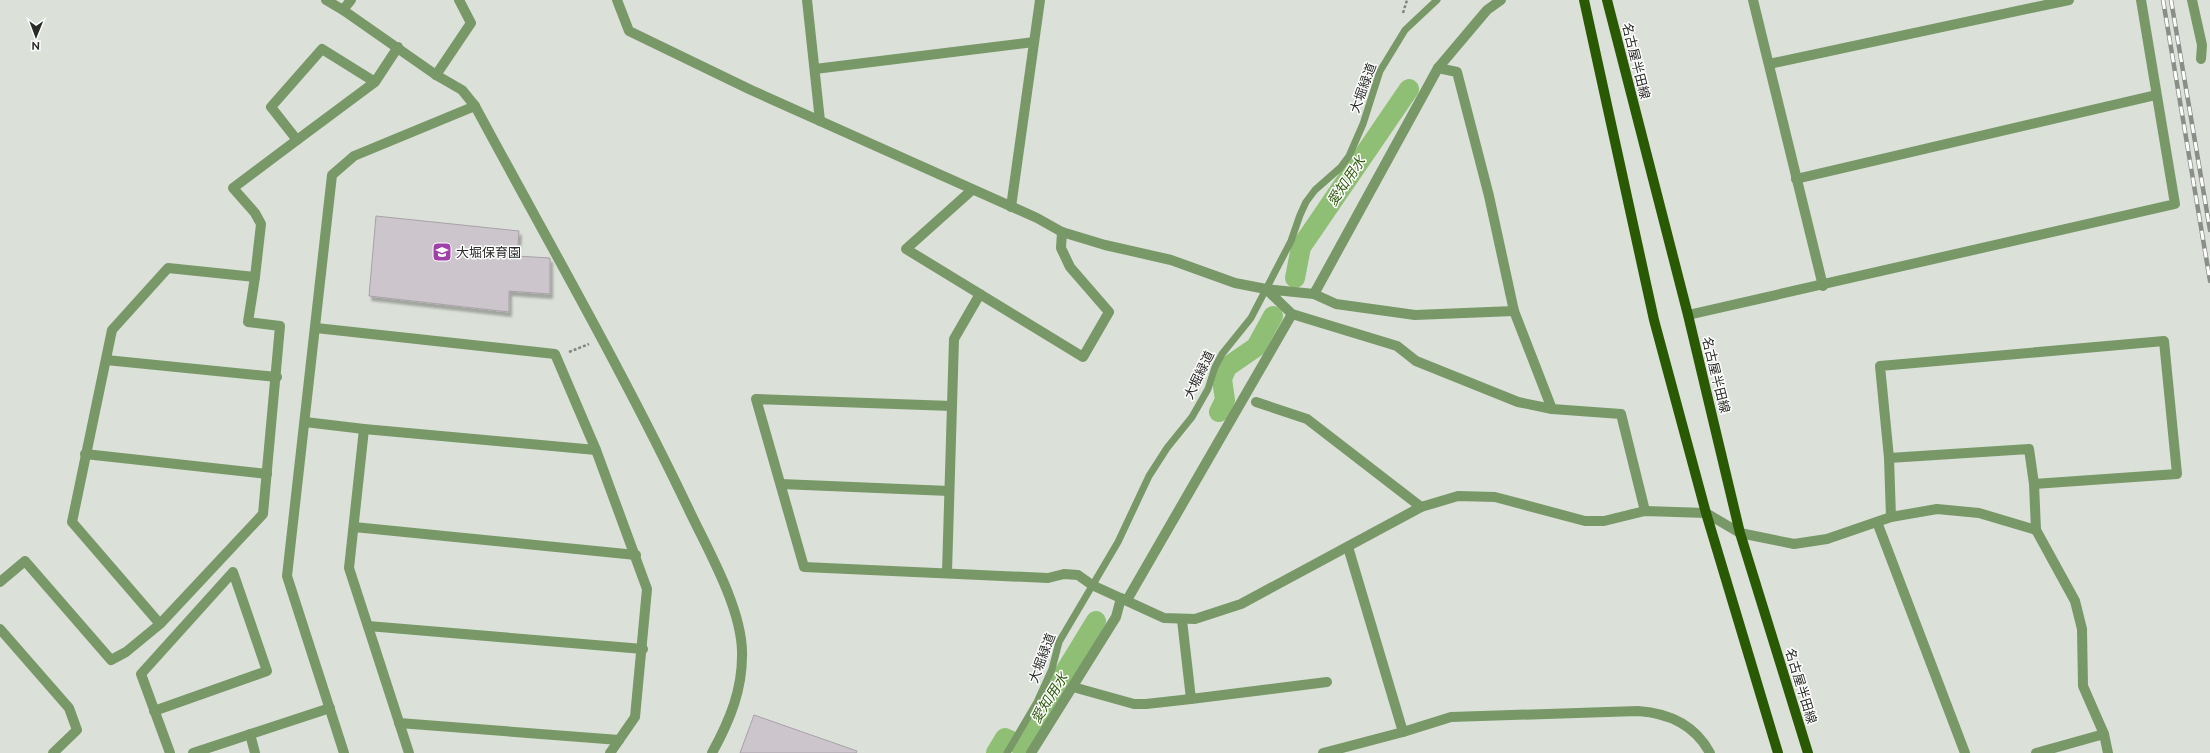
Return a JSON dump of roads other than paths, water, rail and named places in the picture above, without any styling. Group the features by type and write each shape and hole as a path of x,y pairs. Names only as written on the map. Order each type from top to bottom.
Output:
{"main road":[{"path":"1584,0 1654,320 1706,513 1778,753"},
{"name":"名古屋半田線","path":"1608,0 1688,315 1740,533 1808,753"}],"street":[{"path":"326,0 343,10 436,75 462,90 475,106 668,465 720,575 738,623 742,650 737,696 727,726 712,753"},
{"path":"343,10 351,0"},
{"path":"436,75 471,23 459,0"},
{"path":"616,0 629,31 820,121 1011,207 1062,232 1105,245 1170,260 1235,284 1314,294 1336,304 1415,314 1514,311"},
{"path":"807,0 820,121"},
{"path":"1011,207 1040,0"},
{"path":"1314,294 1438,68 1487,10 1502,0"},
{"path":"1753,0 1823,286"},
{"path":"1769,64 2069,0"},
{"path":"1688,315 1823,286 2175,204 2141,0"},
{"path":"2192,0 2202,45 2201,59"},
{"path":"815,69 1034,42"},
{"path":"0,582 26,561 111,660 126,652 160,624 263,514 280,326 248,322 261,224 255,213 233,188 375,82 398,48"},
{"path":"297,140 271,107 322,49 375,82"},
{"path":"1438,68 1457,72 1489,196 1514,311 1552,409"},
{"path":"1796,179 2156,95"},
{"path":"344,753 287,576 332,175 354,156 475,106"},
{"path":"972,190 906,250 1083,357 1109,312 1070,267 1061,248 1062,232"},
{"path":"160,624 72,522 112,330 168,268 255,277"},
{"path":"1266,289 1292,314 1397,346 1416,361 1518,402 1552,409 1621,414 1645,511"},
{"path":"947,572 954,339 980,294"},
{"path":"1031,753 1116,617 1124,599 1292,314"},
{"path":"316,328 555,354 596,450 636,555 647,589 636,717 610,753"},
{"path":"1891,517 1889,458 1880,366 2164,341 2177,474 2034,484"},
{"path":"106,360 276,377"},
{"path":"952,406 756,399 804,566 1048,578 1064,574 1078,575 1092,585 1164,618 1182,620 1210,616 1241,604 1421,507 1458,496 1476,495 1495,497 1585,521 1604,521 1645,511 1706,513 1740,533 1794,544 1827,539 1891,517 1937,509 1979,512 2036,530"},
{"path":"1256,402 1306,419 1421,507"},
{"path":"305,422 364,429 596,450"},
{"path":"364,429 349,568 409,753"},
{"path":"1889,458 2029,449 2034,484 2036,530 2076,600 2082,629 2083,686 2104,734 2108,753"},
{"path":"85,454 267,474"},
{"path":"781,484 949,491"},
{"path":"1877,522 1965,753"},
{"path":"354,527 636,555"},
{"path":"1348,546 1403,732"},
{"path":"154,711 267,671 233,572 141,674 154,711 170,753"},
{"path":"1182,620 1191,699"},
{"path":"368,626 642,649"},
{"path":"0,629 69,708 77,730 53,753"},
{"path":"1073,687 1134,704 1146,704 1328,682"},
{"path":"193,753 330,708"},
{"path":"1324,753 1403,732 1451,717 1638,710 1658,712 1678,720 1695,733 1710,753"},
{"path":"399,723 619,740"},
{"path":"250,734 255,753"},
{"path":"2036,753 2104,734"}],"lane":[{"name":"大堀緑道","path":"1008,753 1034,707 1052,669 1059,642 1118,542 1149,476 1167,448 1192,417 1208,388 1215,367 1222,354 1250,318 1291,241 1306,202 1315,190 1340,168 1349,156 1363,124 1380,71 1405,30 1437,0"}],"waterway":[{"name":"愛知用水","path":"1295,278 1301,247 1409,89"},
{"name":"愛知用水","path":"1219,412 1225,400 1222,379 1227,367 1256,347 1273,316"},
{"name":"愛知用水","path":"996,753 1005,738 1020,745 1096,621"}],"railway":[{"path":"2163,0 2210,281"},
{"path":"2171,0 2210,230"}],"place":[{"name":"大堀保育園","path":"442,252"}]}
